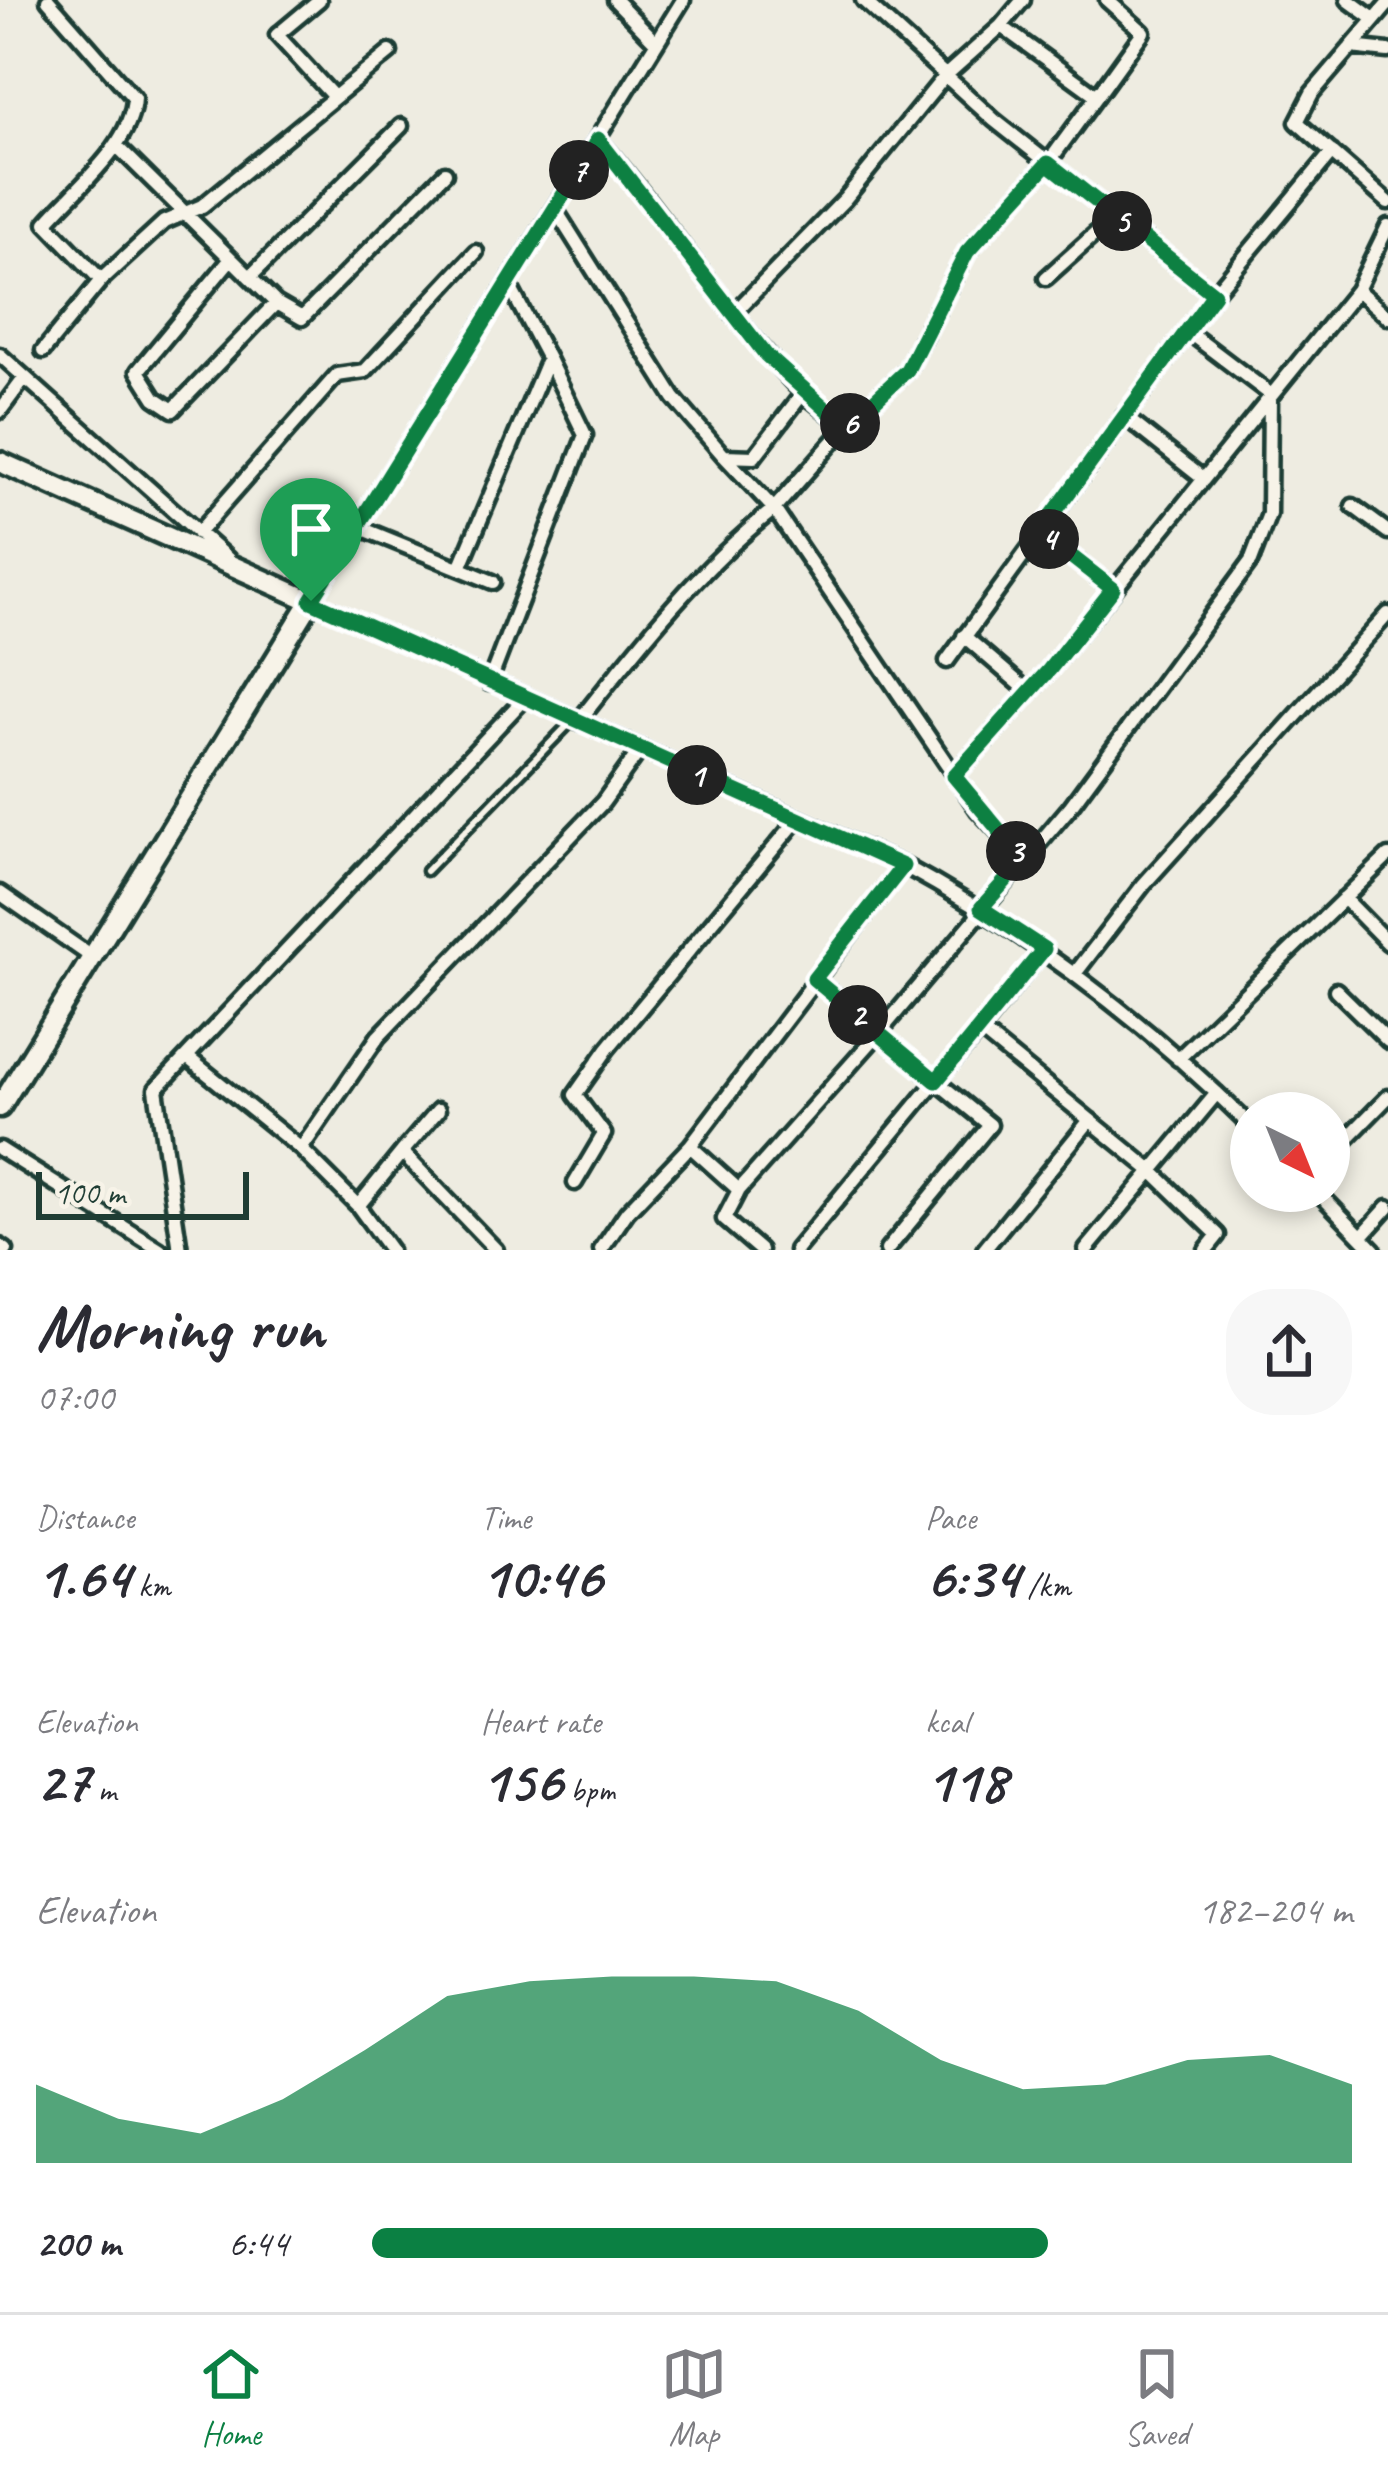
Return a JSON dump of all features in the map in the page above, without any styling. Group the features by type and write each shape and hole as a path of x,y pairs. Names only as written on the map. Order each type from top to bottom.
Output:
{"street":[{"path":"48,0 134,98 133,119 116,145 46,223 101,280"},
{"path":"319,0 278,35 334,97"},
{"path":"614,0 656,41"},
{"path":"0,1107 683,0"},
{"path":"863,0 1048,163 1214,294"},
{"path":"733,314 845,200 945,76 1023,0"},
{"path":"575,722 726,547 774,509 846,427 907,370 967,252 1048,163 1143,32 1107,0"},
{"path":"1348,0 1374,19"},
{"path":"1388,4 1312,93 1297,122 1388,202"},
{"path":"1001,26 1097,96"},
{"path":"1351,47 1388,51"},
{"path":"44,351 101,280 164,222 184,213 287,139 390,52"},
{"path":"252,274 401,126"},
{"path":"598,139 733,314 803,393 846,427"},
{"path":"116,145 230,260 252,274 276,303 305,316 445,173"},
{"path":"946,661 1214,294 1332,152"},
{"path":"556,209 674,398 774,509 954,776 1024,860"},
{"path":"1046,278 1115,216"},
{"path":"954,776 1029,692 1357,290 1388,226"},
{"path":"198,533 337,375 364,371 476,252"},
{"path":"230,260 138,371 154,398 173,410 276,303"},
{"path":"489,683 585,434 508,283"},
{"path":"1357,290 1388,317"},
{"path":"1186,331 1270,394"},
{"path":"0,355 230,560"},
{"path":"460,568 548,359"},
{"path":"0,412 23,380"},
{"path":"724,456 754,457 803,393"},
{"path":"760,1250 724,1219 739,1190 1070,807 1251,561 1269,514 1270,394"},
{"path":"1124,416 1201,477"},
{"path":"0,462 230,560 524,699 903,866 981,908 1077,971 1230,1106"},
{"path":"1354,506 1388,532"},
{"path":"356,526 493,582"},
{"path":"1040,532 1113,589"},
{"path":"1077,971 1144,884 1388,614"},
{"path":"964,636 1029,692"},
{"path":"180,1250 156,1089 524,699"},
{"path":"302,1149 378,1037 603,802 640,750"},
{"path":"574,1183 604,1134 575,1095 608,1048 798,819"},
{"path":"1178,1059 1388,856"},
{"path":"601,1250 627,1212 690,1146 903,866"},
{"path":"0,893 92,957"},
{"path":"1344,898 1388,943"},
{"path":"796,1250 1044,949"},
{"path":"814,979 990,1125 887,1250"},
{"path":"1336,990 1388,1040"},
{"path":"980,1030 1152,1171 1218,1235 1206,1250"},
{"path":"187,1057 302,1149 358,1206 387,1249"},
{"path":"1086,1250 1217,1093"},
{"path":"1350,1136 1388,1097"},
{"path":"358,1206 438,1110"},
{"path":"984,1250 1090,1120"},
{"path":"690,1146 739,1190"},
{"path":"0,1149 160,1250"},
{"path":"402,1152 496,1250"},
{"path":"1362,1236 1388,1207"},
{"path":"1337,1212 1374,1250"}],"lane":[{"path":"426,872 575,722"}],"route":[{"path":"598,139 766,355 846,427 907,370 967,252 1048,163 1214,294 1040,532 1113,589 1049,670 954,776 1024,860 981,908 1044,949 936,1081 814,979 903,866 311,601 598,139"}]}
